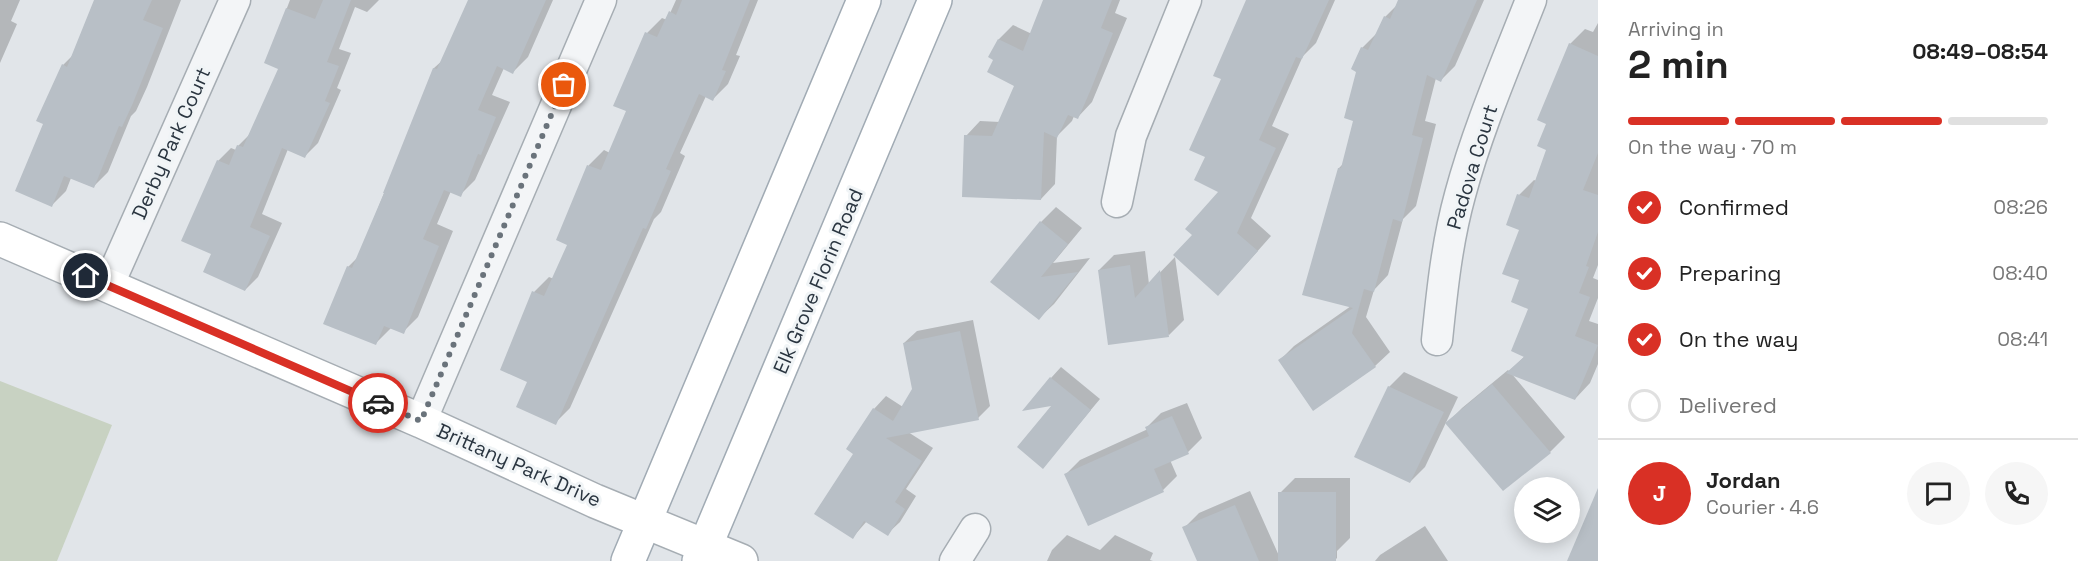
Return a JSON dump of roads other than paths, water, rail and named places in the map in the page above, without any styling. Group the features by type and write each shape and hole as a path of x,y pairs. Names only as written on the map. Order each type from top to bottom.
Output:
{"main road":[{"path":"628,561 864,0"},
{"name":"Elk Grove Florin Road","path":"702,554 935,0"},
{"name":"Brittany Park Drive","path":"0,239 421,421 645,522 702,554 741,561"}],"street":[{"name":"Derby Park Court","path":"108,286 235,0"},
{"path":"421,421 601,0"},
{"path":"1117,202 1131,136 1186,0"},
{"name":"Padova Court","path":"1437,340 1445,266 1460,195 1481,125 1532,0"},
{"path":"955,561 975,529"}]}
